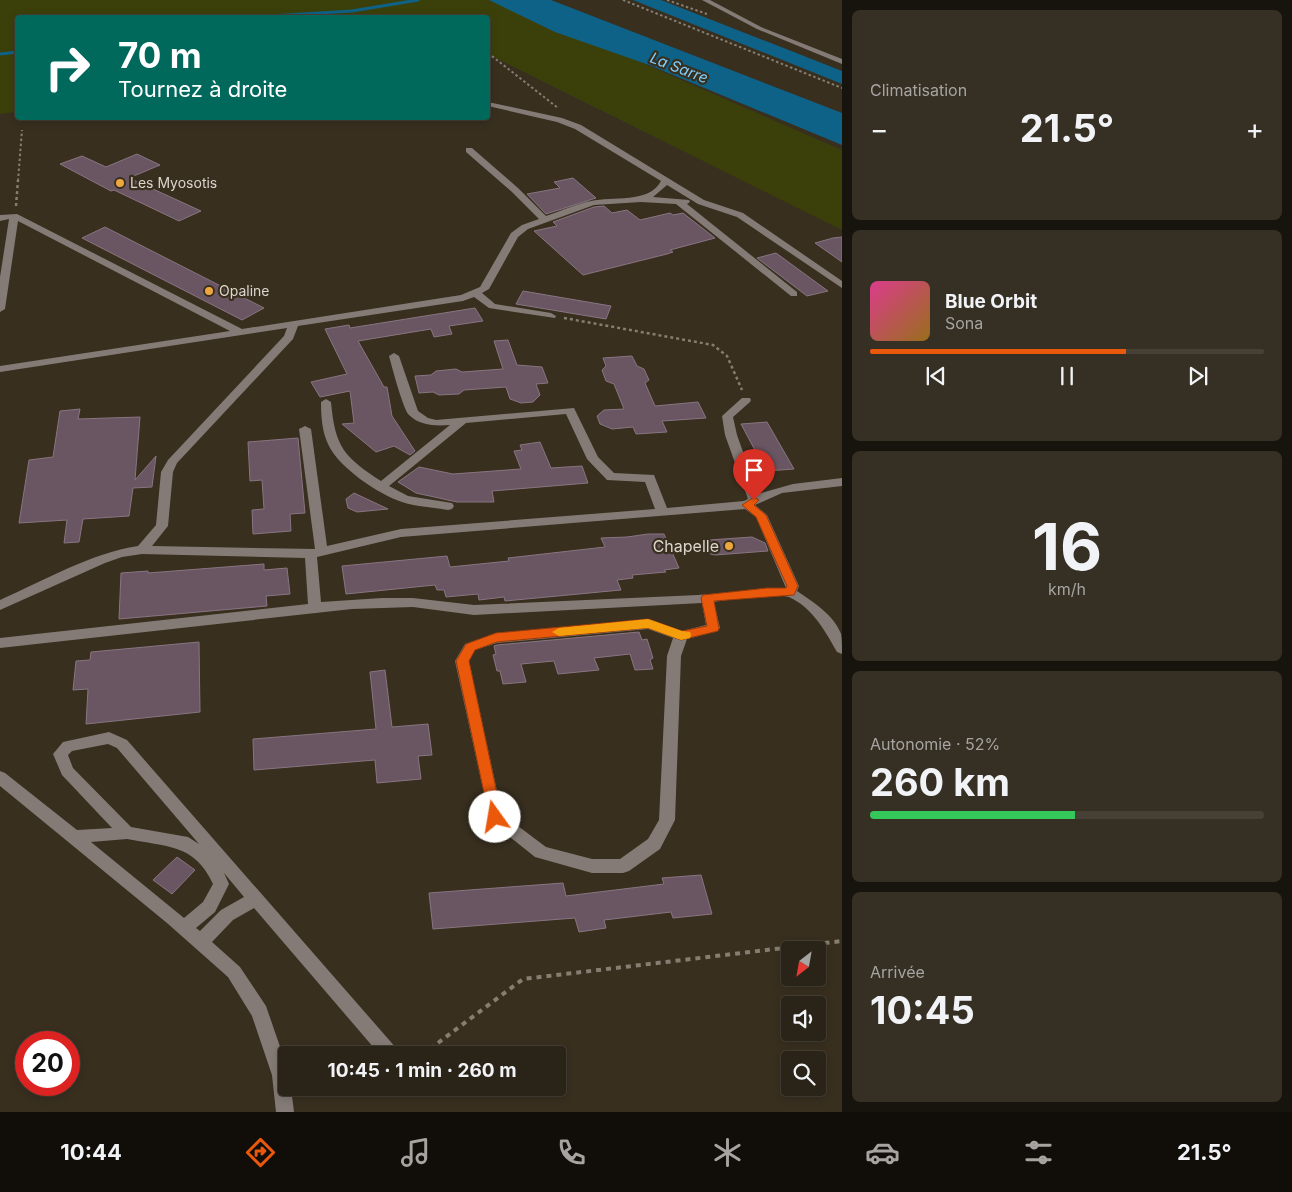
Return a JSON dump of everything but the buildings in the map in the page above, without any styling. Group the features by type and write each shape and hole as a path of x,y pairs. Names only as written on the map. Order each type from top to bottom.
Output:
{"street":[{"path":"705,0 759,28 842,62"},
{"path":"490,104 566,122 602,141 701,202 740,215 842,285"},
{"path":"469,150 515,190 544,219"},
{"path":"641,199 652,195 662,187 665,181"},
{"path":"0,369 445,301 484,289 514,235 525,227 544,219 592,203 641,199 701,202"},
{"path":"680,202 794,294"},
{"path":"0,218 14,216 240,332"},
{"path":"0,309 14,216"},
{"path":"474,293 492,306 551,316"},
{"path":"142,550 162,526 167,472 172,462 288,337 294,324"},
{"path":"394,356 413,413 424,420 436,423 570,410 593,459 611,477 650,478 662,511"},
{"path":"746,400 727,416 731,435 750,503 761,515 793,586 790,592"},
{"path":"326,402 329,430 335,447 359,473 405,499 448,506"},
{"path":"381,487 463,420"},
{"path":"306,429 316,553 315,608"},
{"path":"0,605 120,553 142,550 316,553 401,533 750,503 775,491 842,482"},
{"path":"0,643 315,608 416,602 448,604 474,610 790,592 815,609 833,632 842,649"},
{"path":"681,636 674,656 667,820 654,844 623,866 592,866 541,852 495,817 462,661 470,647 496,638 648,624 681,636 713,628 707,598"},
{"path":"127,832 67,770 60,754 68,746 109,738 122,744 383,1046"},
{"path":"0,777 184,928 234,972 260,1012 281,1075 285,1112"},
{"path":"74,837 127,832 188,844 211,863 221,884 209,907 184,928"},
{"path":"200,942 227,915 257,898"}],"path":[{"path":"623,0 842,88"},
{"path":"490,55 569,117 566,122"},
{"path":"14,216 22,130"},
{"path":"551,316 713,345 727,356 746,400"},
{"path":"434,1046 523,979 842,941"}],"green space":[{"path":"0,0 510,0 647,65 842,150 842,230 490,55 490,15 15,15 15,112 0,114"}],"water":[{"name":"La Sarre","path":"489,0 551,0 842,113 842,145 649,65 555,32"},
{"path":"633,0 661,0 842,71 842,84"}],"waterway":[{"path":"287,15 352,11 418,0"},
{"path":"0,54 15,52"}],"slow traffic":[{"path":"559,632 648,624 681,636 685,635"}],"place":[{"name":"Les Myosotis","path":"120,183"},
{"name":"Opaline","path":"209,291"},
{"name":"Chapelle","path":"729,546"}],"route":[{"path":"495,817 462,661 470,647 496,638 648,624 681,636 713,628 707,598 767,592 790,592 793,586 761,515 747,505 754,500"}]}
